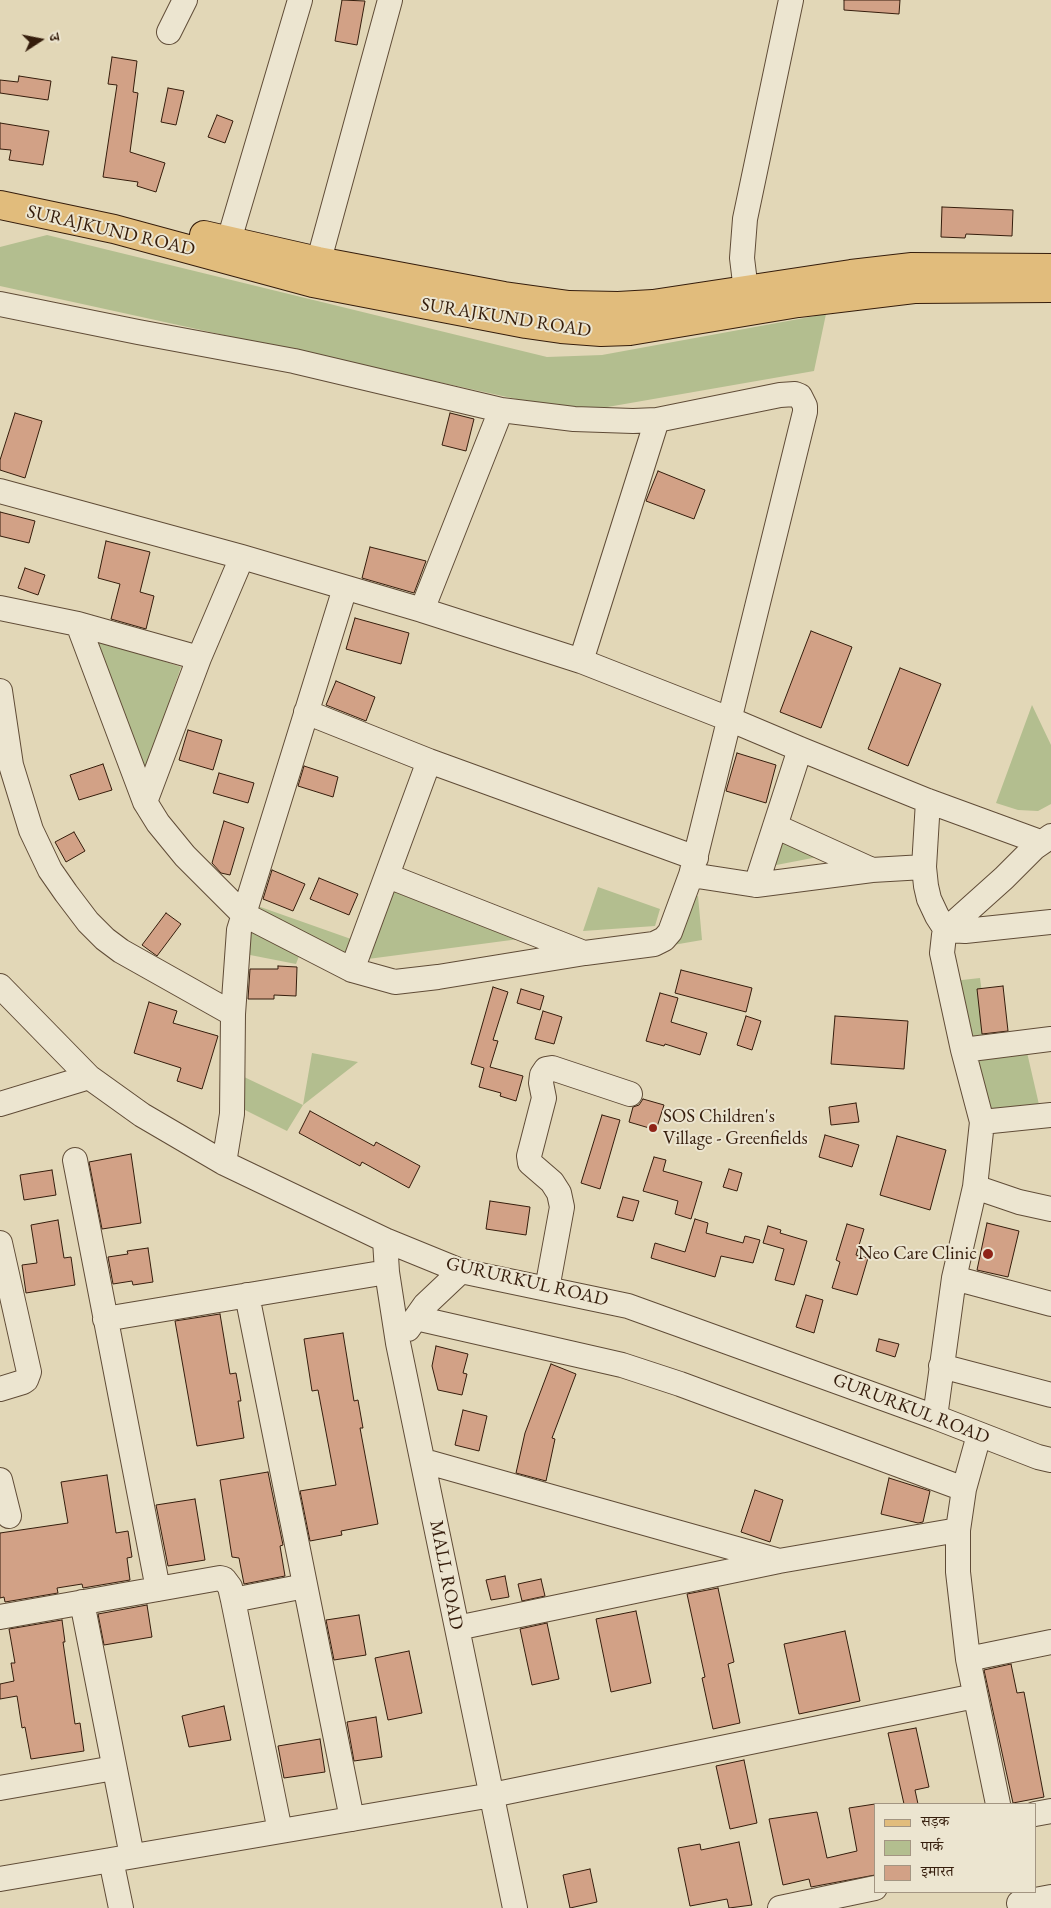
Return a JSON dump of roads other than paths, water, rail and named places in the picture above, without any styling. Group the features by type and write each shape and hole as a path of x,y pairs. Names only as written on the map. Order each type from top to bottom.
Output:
{"main road":[{"name":"SURAJKUND ROAD","path":"0,190 526,324 601,332 630,331 798,303 877,293 946,288 1051,288"},
{"name":"SURAJKUND ROAD","path":"0,205 114,229 226,249"},
{"path":"0,226 42,213"},
{"name":"SURAJKUND ROAD","path":"316,272 569,305 618,306 653,304 851,274 912,267 1051,268"}],"street":[{"path":"169,32 185,0"},
{"path":"226,249 270,107 300,0"},
{"path":"316,272 390,0"},
{"path":"746,291 742,258 745,219 792,0"},
{"path":"0,304 294,361 501,410 574,419 633,421 657,420 780,395 795,394 800,396 805,406 806,412 729,718 694,867 670,932 664,939 654,944 412,981 394,982 352,970 243,914 185,856 158,823 145,802 78,624"},
{"path":"422,610 501,410"},
{"path":"581,661 657,420"},
{"path":"0,491 242,557 422,610 581,661 729,718 928,801 1045,839 946,930 944,935 942,953 963,1050 982,1122 975,1187 954,1278 941,1366 936,1417"},
{"path":"145,802 199,658 242,557"},
{"path":"224,1163 232,1114 232,1014 237,948 243,914 345,588"},
{"path":"0,608 78,624 199,658"},
{"path":"0,691 11,765 31,830 50,870 66,894 88,922 121,951 232,1014"},
{"path":"306,712 694,867 756,885 872,870 924,867"},
{"path":"756,885 800,749"},
{"path":"352,970 429,761"},
{"path":"928,801 924,867 926,886 929,899 946,930"},
{"path":"775,826 872,870"},
{"path":"388,876 586,953"},
{"path":"946,930 965,931 1051,922"},
{"name":"GURURKUL ROAD","path":"0,986 89,1077 142,1115 224,1163 385,1240 461,1271 628,1306 1051,1460"},
{"path":"963,1050 1051,1039"},
{"path":"547,1289 562,1207 559,1193 552,1182 530,1163 529,1156 544,1098 541,1083 542,1075 546,1069 552,1068 630,1094"},
{"path":"0,1104 89,1077"},
{"path":"982,1122 1051,1115"},
{"path":"75,1160 158,1589"},
{"path":"975,1187 1019,1202 1051,1209"},
{"name":"MALL ROAD","path":"385,1240 387,1272 398,1343 424,1461 515,1908"},
{"path":"0,1243 29,1372 26,1380 23,1382 0,1389"},
{"path":"398,1343 425,1305 461,1271"},
{"path":"106,1319 387,1272"},
{"path":"954,1278 1051,1304"},
{"path":"246,1295 352,1819"},
{"path":"416,1318 622,1365 680,1384 964,1489"},
{"path":"941,1366 1051,1395"},
{"path":"979,1435 964,1489 958,1530 958,1572 968,1659 998,1803"},
{"path":"424,1461 779,1561"},
{"path":"0,1480 8,1516"},
{"path":"457,1628 779,1561 958,1530"},
{"path":"0,1617 224,1578 228,1583 234,1600 280,1831"},
{"path":"234,1600 305,1586"},
{"path":"82,1602 114,1768 121,1858 121,1908"},
{"path":"968,1659 1051,1642"},
{"path":"0,1879 492,1795 975,1696"},
{"path":"0,1788 114,1768"},
{"path":"1036,1814 1051,1811"},
{"path":"780,1908 874,1888"},
{"path":"1019,1901 1051,1897"}],"place":[{"name":"SOS Children's Village - Greenfields","path":"653,1128"},
{"name":"Neo Care Clinic","path":"988,1254"}]}
